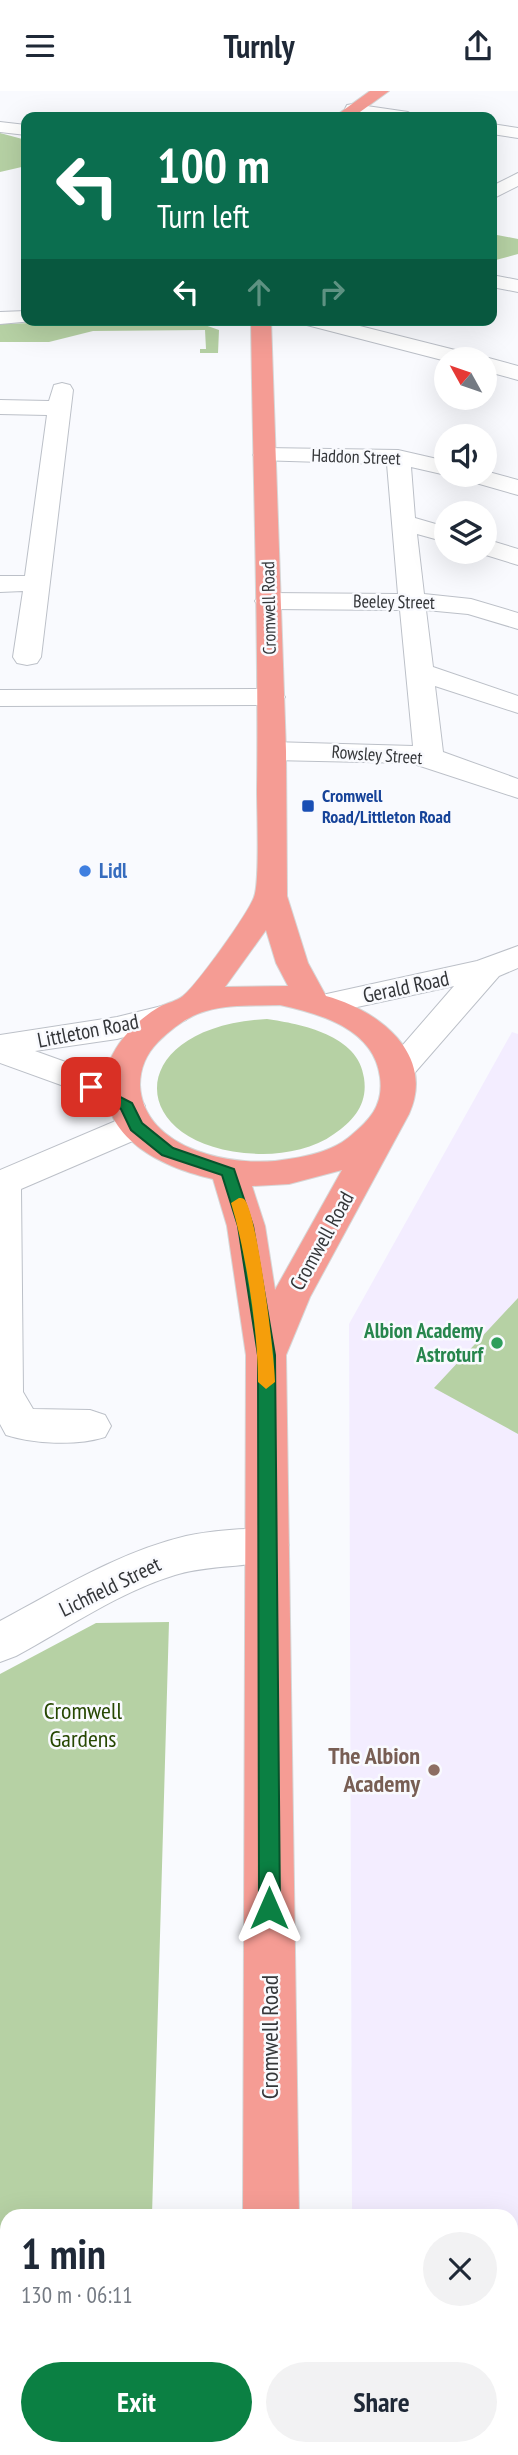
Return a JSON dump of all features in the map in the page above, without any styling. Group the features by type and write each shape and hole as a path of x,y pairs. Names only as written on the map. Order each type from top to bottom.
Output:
{"highway":[{"path":"350,112 381,91"},
{"name":"Cromwell Road","path":"261,326 272,751 271,896 292,963 319,1003"},
{"path":"185,1008 216,999 280,995 319,1003 362,1022 382,1039 399,1069 399,1100 382,1130 348,1154 280,1173 229,1172 167,1152 131,1116 121,1095 124,1064 143,1035 185,1008 234,954 271,896"},
{"name":"Cromwell Road","path":"266,1355 291,1297 382,1130"},
{"name":"Cromwell Road","path":"229,1172 246,1226 266,1355 271,2209"}],"street":[{"path":"0,127 21,130"},
{"path":"497,130 518,133"},
{"path":"497,191 518,178"},
{"path":"497,282 518,286"},
{"path":"0,305 21,305"},
{"path":"0,318 21,317"},
{"path":"334,326 434,352"},
{"path":"497,368 518,373"},
{"path":"0,407 61,399 27,657"},
{"name":"Haddon Street","path":"265,455 398,457 434,465"},
{"path":"398,457 402,522 429,757"},
{"path":"497,482 518,488"},
{"path":"402,522 434,531"},
{"path":"497,551 518,557"},
{"path":"0,584 37,583"},
{"name":"Beeley Street","path":"268,601 413,601 471,607 518,621"},
{"path":"418,671 518,705"},
{"path":"0,698 271,697"},
{"name":"Rowsley Street","path":"272,751 391,752 429,757 518,789"},
{"name":"Gerald Road","path":"319,1003 487,969 518,955"},
{"name":"Gerald Road","path":"399,1069 487,969"},
{"name":"Littleton Road","path":"0,1046 117,1028 185,1008"},
{"name":"Littleton Road","path":"0,1051 73,1077 131,1116"},
{"path":"90,1426 21,1424 3,1393 1,1183 131,1116"},
{"name":"Lichfield Street","path":"0,1643 128,1575 176,1556 219,1548 267,1545"}],"shaded area":[{"name":"The Albion Academy","path":"512,1032 518,1034 518,2209 352,2209 349,1324"}],"green space":[{"path":"0,133 21,139 21,167 0,172"},
{"path":"497,235 518,239 518,254 497,260"},
{"path":"0,324 208,326 219,330 218,353 200,353 200,349 206,349 205,330 93,331 49,342 0,342"},
{"path":"267,1019 296,1024 326,1034 352,1051 360,1063 365,1087 358,1111 348,1123 318,1143 282,1153 263,1154 217,1148 184,1133 164,1113 157,1089 164,1065 184,1043 218,1027"},
{"name":"Albion Academy Astroturf","path":"518,1298 518,1434 434,1388"},
{"name":"Cromwell Gardens","path":"169,1622 152,2209 0,2209 0,1674 96,1623"}],"slow traffic":[{"path":"239,1203 246,1226 266,1355 266,1382"}],"place":[{"name":"Cromwell Road/Littleton Road","path":"308,806"},
{"name":"Lidl","path":"85,871"},
{"name":"Albion Academy Astroturf","path":"497,1343"},
{"name":"The Albion Academy","path":"434,1770"}],"route":[{"path":"91,1087 127,1106 136,1126 167,1152 229,1172 246,1226 266,1355 269,1908"}]}
